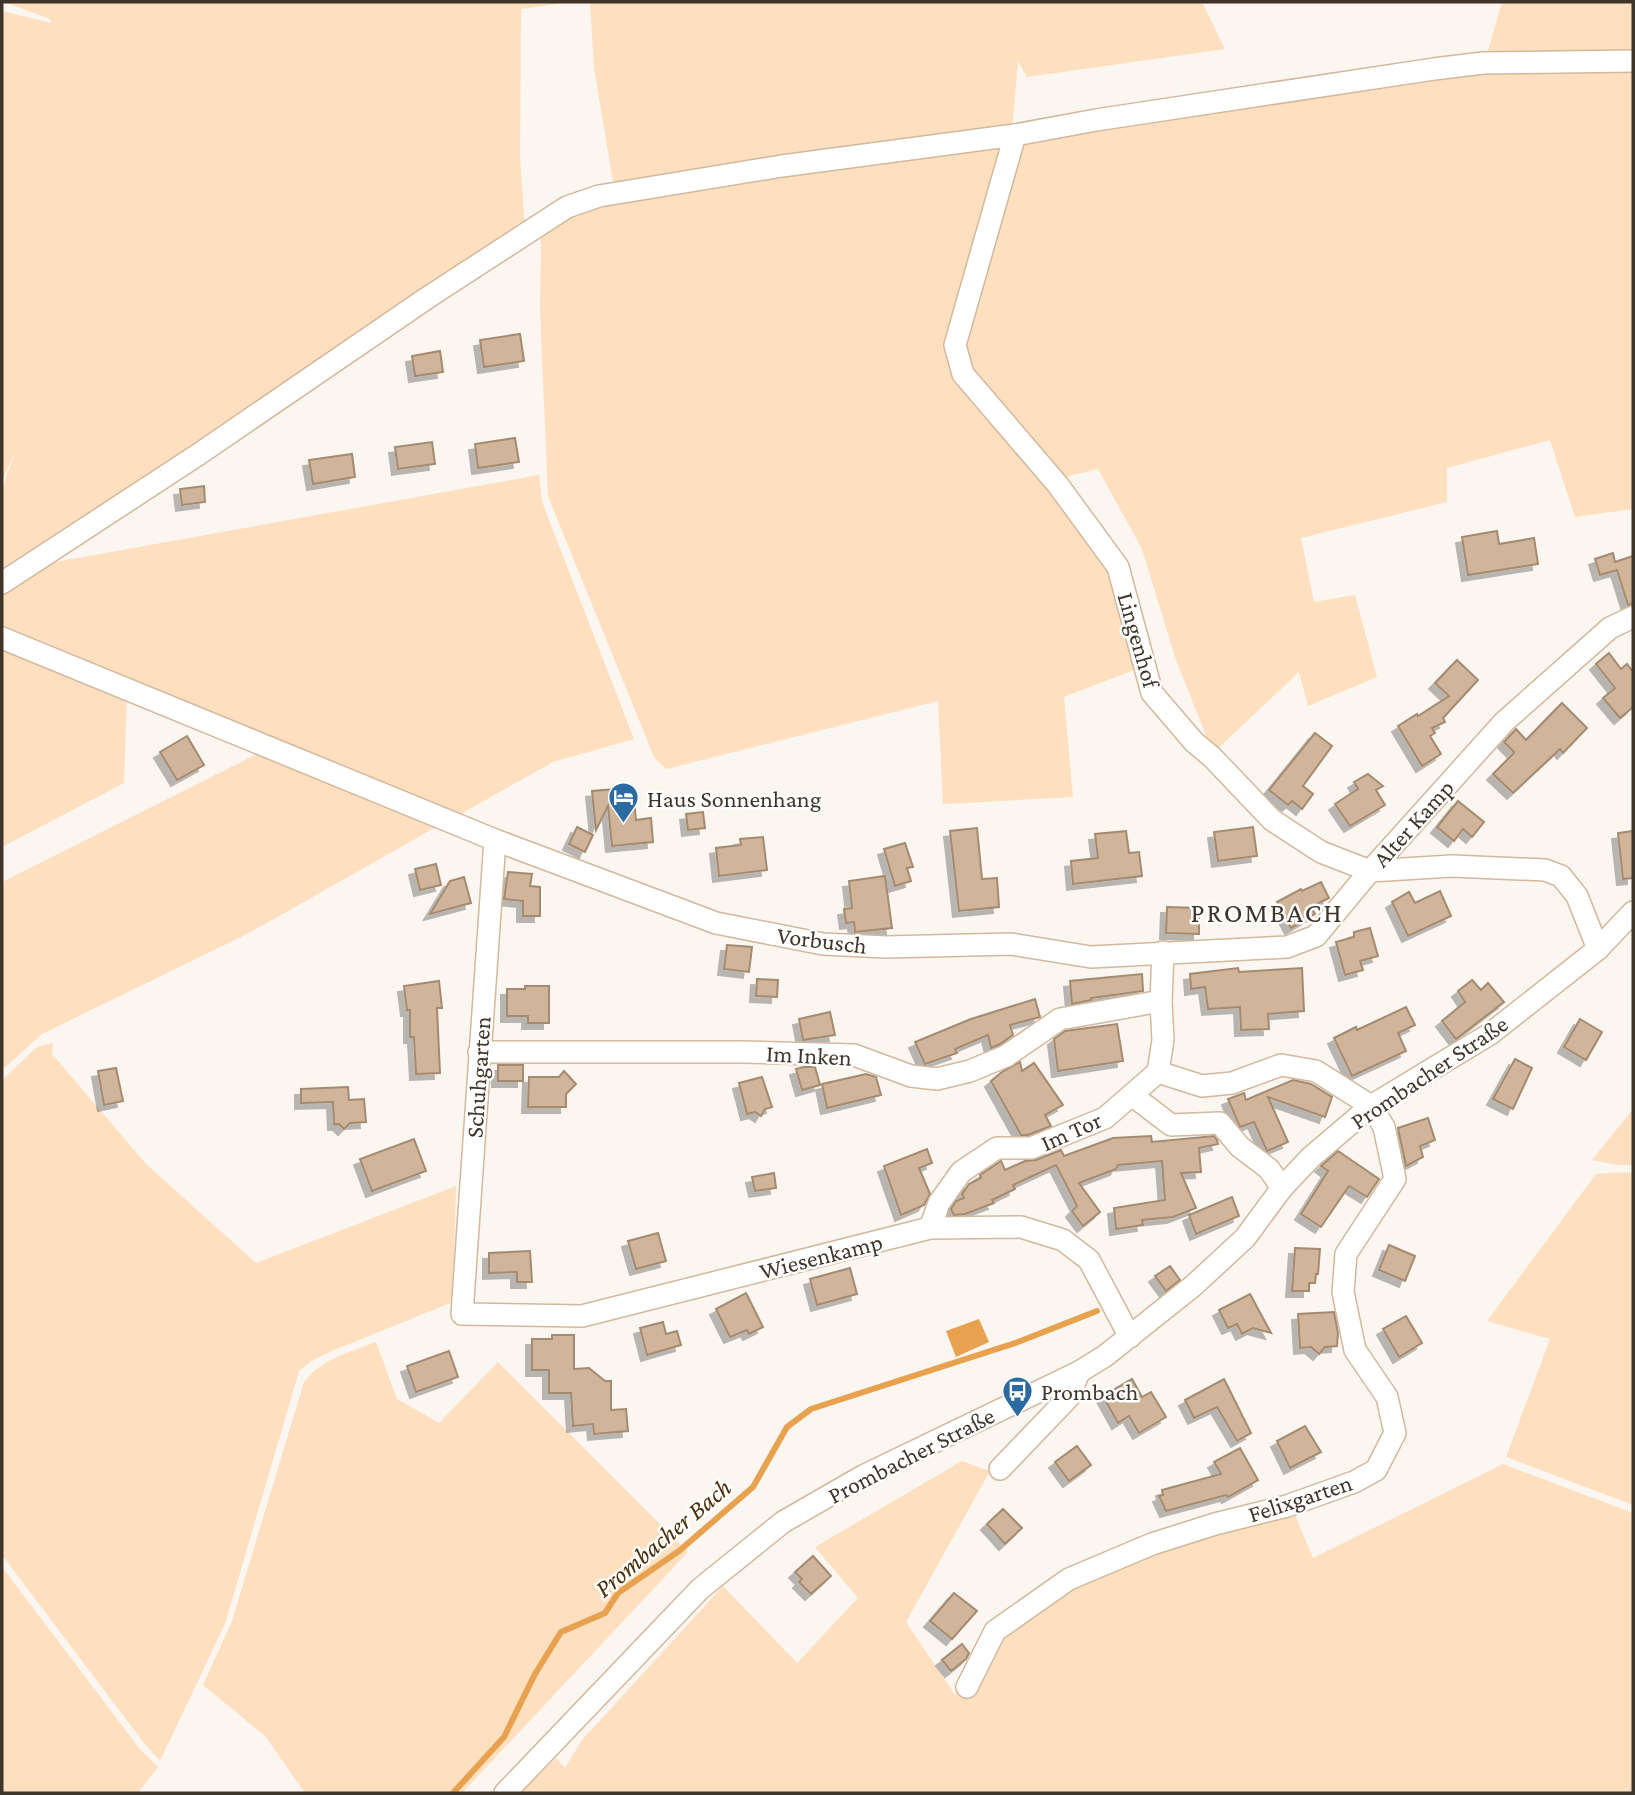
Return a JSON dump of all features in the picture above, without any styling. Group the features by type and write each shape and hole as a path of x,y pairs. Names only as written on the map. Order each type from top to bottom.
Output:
{"street":[{"path":"2,583 567,207 599,196 1015,135 1096,120 1434,69 1483,63 1633,61"},
{"name":"Lingenhof","path":"1015,135 955,345 963,374 1058,485 1118,567 1152,693 1194,742 1212,757 1272,820 1321,852 1370,871 1452,866 1545,870 1561,876 1577,896 1598,949"},
{"name":"Alter Kamp","path":"1163,951 1287,947 1316,936 1370,871 1504,722 1610,628 1633,617"},
{"name":"Vorbusch","path":"2,638 495,840 716,923 823,944 886,947 1011,944 1091,957 1163,951"},
{"name":"Schuhgarten","path":"462,1314 495,840"},
{"name":"Prombacher Straße","path":"505,1793 700,1589 783,1522 863,1476 1079,1372 1130,1337 1193,1286 1245,1238 1282,1188 1310,1158 1371,1106 1490,1034 1598,949 1633,912"},
{"path":"1163,951 1163,1040 1158,1072 1202,1086 1232,1083 1281,1065 1316,1070 1371,1106"},
{"name":"Im Inken","path":"480,1052 742,1052 854,1055 911,1076 936,1079 970,1071 1006,1056 1060,1019 1161,1000"},
{"name":"Im Tor","path":"930,1228 939,1203 961,1172 997,1148 1031,1148 1105,1118 1158,1072"},
{"path":"1133,1096 1171,1125 1220,1124 1240,1147 1269,1169 1282,1188"},
{"name":"Felixgarten","path":"967,1687 995,1631 1069,1579 1152,1544 1215,1524 1287,1506 1354,1482 1376,1470 1395,1433 1387,1397 1355,1350 1343,1292 1346,1254 1395,1179 1384,1127 1371,1106"},
{"name":"Wiesenkamp","path":"462,1314 582,1317 930,1228 1021,1227 1063,1240 1088,1260 1130,1337"},
{"path":"1000,1469 1069,1397 1079,1372"}],"shaded area":[{"path":"5,2 570,2 521,9 520,158 525,229 2,573 2,489 15,452 2,481 2,11 51,23 50,19"},
{"path":"590,2 1202,2 1225,49 1027,77 1018,61 1012,131 614,187 594,68"},
{"path":"1502,2 1633,2 1633,57 1492,59 1488,51"},
{"path":"1633,67 1633,509 1575,517 1550,440 1447,468 1447,502 1301,538 1314,602 1355,595 1377,677 1308,706 1299,672 1213,753 1176,660 1142,549 1098,469 1061,478 967,373 960,343 1020,141 1436,73"},
{"path":"999,145 1003,152 952,347 1115,571 1139,668 1064,697 1073,797 943,804 938,701 666,769 654,757 548,496 540,311 541,233 589,202"},
{"path":"539,475 542,502 634,739 553,762 457,816 2,630 2,587 39,565"},
{"path":"2,647 127,695 124,783 2,847"},
{"path":"265,750 445,822 249,933 42,1034 2,1070 2,882"},
{"path":"53,1043 52,1054 146,1164 256,1263 456,1186 453,1302 334,1350 311,1361 299,1371 225,1624 160,1761 2,1555 2,1080 37,1047"},
{"path":"1633,1109 1633,1165 1592,1160"},
{"path":"1633,1172 1633,1505 1506,1457 1550,1339 1487,1321 1596,1174"},
{"path":"979,1319 989,1342 956,1357 946,1331"},
{"path":"376,1342 397,1399 439,1423 498,1362 688,1552 462,1793 305,1793 265,1736 203,1685 232,1621 304,1382 328,1362"},
{"path":"962,1461 990,1471 906,1622 955,1695 1004,1631 1111,1566 1293,1510 1313,1558 1503,1464 1633,1513 1633,1793 520,1793 556,1758 565,1768 582,1740 723,1586 797,1663 858,1598 815,1547"},
{"path":"2,1567 139,1748 158,1767 138,1793 2,1793"}],"building":[{"path":"520,334 524,361 484,367 480,340"},
{"path":"440,351 443,372 415,376 412,356"},
{"path":"515,438 519,462 478,468 475,444"},
{"path":"432,442 435,464 398,469 395,447"},
{"path":"352,454 355,477 313,484 309,460"},
{"path":"204,486 205,502 182,505 180,489"},
{"path":"1497,531 1499,544 1534,538 1538,564 1468,575 1462,537"},
{"path":"1613,553 1615,562 1633,556 1633,604 1628,605 1617,570 1600,575 1595,559"},
{"path":"1609,653 1621,669 1627,664 1633,672 1633,707 1620,718 1603,698 1615,688 1596,664"},
{"path":"1457,660 1478,680 1443,718 1445,722 1432,728 1435,733 1430,736 1441,754 1422,766 1398,726 1449,696 1435,683"},
{"path":"1562,703 1587,728 1563,753 1560,749 1513,793 1493,774 1514,752 1504,742 1516,729 1526,740"},
{"path":"1315,733 1332,746 1303,786 1313,794 1302,809 1292,801 1288,805 1269,790"},
{"path":"187,736 204,765 177,780 160,752"},
{"path":"1368,774 1383,786 1376,790 1385,805 1350,826 1335,804 1358,789 1354,782"},
{"name":"Haus Sonnenhang","path":"617,789 612,798 626,797 626,801 634,801 636,820 651,818 653,842 612,846 608,806 596,830 592,791"},
{"path":"1458,801 1484,822 1472,837 1463,829 1454,841 1437,827"},
{"path":"703,812 705,828 688,830 686,814"},
{"path":"577,827 593,835 585,852 569,844"},
{"path":"1253,827 1257,856 1218,861 1214,832"},
{"path":"977,828 982,879 997,878 999,907 959,911 950,831"},
{"path":"1126,831 1129,853 1139,852 1142,876 1073,884 1071,861 1098,858 1095,834"},
{"path":"1633,831 1633,878 1623,879 1618,833"},
{"path":"763,837 767,870 719,876 716,848 741,845 740,839"},
{"path":"905,843 913,867 907,868 911,881 895,886 884,849"},
{"path":"436,864 441,885 420,890 415,869"},
{"path":"508,872 532,874 530,886 540,887 540,916 523,916 523,901 504,899"},
{"path":"885,876 892,928 855,932 854,922 846,923 844,909 852,908 849,881"},
{"path":"464,877 471,903 430,914 450,881"},
{"path":"1321,882 1329,898 1311,907 1315,914 1291,928 1277,902"},
{"path":"1440,891 1451,916 1408,936 1392,902 1409,892 1415,903"},
{"path":"1167,907 1199,908 1199,934 1166,933"},
{"path":"1370,928 1378,956 1360,961 1363,970 1345,975 1336,942 1354,937 1354,932"},
{"path":"727,945 752,947 749,972 724,969"},
{"path":"1238,968 1239,972 1302,968 1304,1011 1268,1014 1269,1029 1241,1030 1240,1007 1208,1009 1205,987 1191,989 1190,974"},
{"path":"1142,974 1143,991 1091,998 1072,1004 1070,981"},
{"path":"757,979 778,980 777,997 756,996"},
{"path":"1472,980 1481,990 1488,983 1504,1002 1456,1039 1442,1021 1465,1002 1458,991"},
{"path":"439,981 442,1008 437,1008 440,1073 416,1074 414,1037 410,1037 410,1010 407,1010 404,986"},
{"path":"525,986 549,986 549,1023 528,1023 528,1016 507,1016 507,989 525,989"},
{"path":"1035,999 1040,1017 1010,1025 1013,1035 1000,1044 991,1048 988,1035 955,1049 957,1053 925,1064 915,1042 971,1019"},
{"path":"1406,1007 1415,1025 1398,1033 1406,1051 1352,1076 1334,1038"},
{"path":"830,1012 835,1035 803,1040 799,1019"},
{"path":"1580,1019 1602,1032 1586,1060 1564,1047"},
{"path":"1117,1024 1123,1061 1058,1071 1054,1039 1065,1031"},
{"path":"1515,1059 1532,1068 1513,1109 1493,1099"},
{"path":"1020,1062 1022,1071 1034,1063 1063,1105 1045,1115 1051,1126 1028,1135 1021,1135 991,1081"},
{"path":"498,1065 523,1065 523,1081 498,1081"},
{"path":"815,1067 820,1085 802,1090 796,1069"},
{"path":"116,1068 123,1101 104,1105 98,1071"},
{"path":"564,1071 576,1084 566,1094 566,1107 528,1107 529,1077 559,1077"},
{"path":"866,1074 876,1077 881,1095 827,1108 822,1084"},
{"path":"762,1077 772,1107 765,1109 761,1116 755,1112 747,1114 739,1083"},
{"path":"1293,1080 1311,1084 1332,1097 1325,1117 1268,1097 1288,1142 1267,1151 1254,1122 1240,1127 1228,1099 1244,1093 1246,1100"},
{"path":"348,1087 349,1100 364,1099 366,1122 350,1123 344,1129 339,1124 334,1124 333,1102 301,1103 301,1089"},
{"path":"1428,1118 1435,1140 1420,1146 1423,1157 1406,1166 1398,1128"},
{"path":"1151,1136 1152,1142 1214,1136 1217,1140 1218,1144 1199,1148 1201,1172 1181,1173 1196,1208 1173,1217 1142,1220 1143,1225 1116,1229 1114,1208 1165,1200 1162,1161 1118,1165 1116,1169 1079,1183 1100,1212 1083,1226 1072,1211 1077,1206 1056,1165 1013,1185 1015,1189 992,1200 994,1203 965,1214 954,1215 951,1209 956,1201 964,1198 962,1194 969,1184 981,1178 980,1175 1001,1161 1005,1170 1061,1150 1064,1156 1113,1138"},
{"path":"414,1139 426,1171 372,1191 360,1159"},
{"path":"927,1149 932,1163 919,1168 930,1194 924,1205 901,1215 884,1166"},
{"path":"1338,1151 1379,1179 1367,1197 1349,1186 1321,1227 1301,1214 1328,1171 1321,1166"},
{"path":"774,1173 776,1188 755,1191 752,1177"},
{"path":"1232,1197 1239,1216 1196,1234 1189,1215"},
{"path":"658,1233 666,1261 636,1269 628,1241"},
{"path":"1389,1245 1415,1256 1405,1281 1379,1270"},
{"path":"1295,1248 1320,1249 1318,1274 1315,1283 1309,1283 1309,1291 1292,1291"},
{"path":"530,1251 532,1282 517,1282 517,1272 489,1273 489,1253"},
{"path":"1170,1266 1180,1280 1166,1291 1155,1276"},
{"path":"850,1268 857,1294 817,1305 810,1279"},
{"path":"746,1293 763,1327 749,1334 747,1330 730,1337 716,1309"},
{"path":"1250,1294 1271,1333 1253,1328 1242,1334 1237,1324 1228,1328 1219,1310"},
{"path":"1334,1312 1338,1333 1337,1346 1325,1347 1319,1354 1311,1347 1300,1348 1298,1314"},
{"path":"1406,1316 1422,1343 1399,1357 1383,1329"},
{"path":"663,1322 666,1334 677,1331 681,1345 647,1355 640,1328"},
{"path":"552,1335 574,1335 574,1369 589,1368 605,1381 611,1381 611,1410 626,1409 628,1431 594,1434 593,1424 573,1426 571,1393 549,1393 549,1370 532,1370 532,1339 552,1339"},
{"path":"449,1351 458,1377 416,1392 407,1366"},
{"path":"1132,1379 1142,1397 1151,1392 1166,1417 1139,1433 1129,1416 1118,1423 1103,1396"},
{"path":"1224,1379 1251,1433 1237,1441 1217,1407 1194,1418 1185,1400"},
{"path":"1305,1426 1321,1452 1290,1468 1277,1441"},
{"path":"1077,1446 1091,1465 1069,1481 1055,1462"},
{"path":"1240,1448 1258,1480 1228,1497 1226,1495 1166,1511 1159,1496 1163,1495 1162,1490 1221,1474 1214,1462"},
{"path":"1003,1509 1022,1528 1005,1544 987,1524"},
{"path":"813,1556 831,1576 811,1594 799,1582 802,1579 795,1572"},
{"path":"954,1593 977,1611 952,1639 930,1621"},
{"path":"962,1644 969,1653 966,1659 951,1671 942,1660"}],"waterway":[{"name":"Prombacher Bach","path":"453,1793 504,1737 535,1674 561,1632 605,1613 618,1593 679,1551 753,1487 787,1427 811,1409 1018,1342 1097,1311"}],"place":[{"name":"Haus Sonnenhang","path":"624,825"},
{"name":"Prombach","path":"1018,1418"}],"district":[{"name":"PROMBACH","path":"1267,912"}]}
